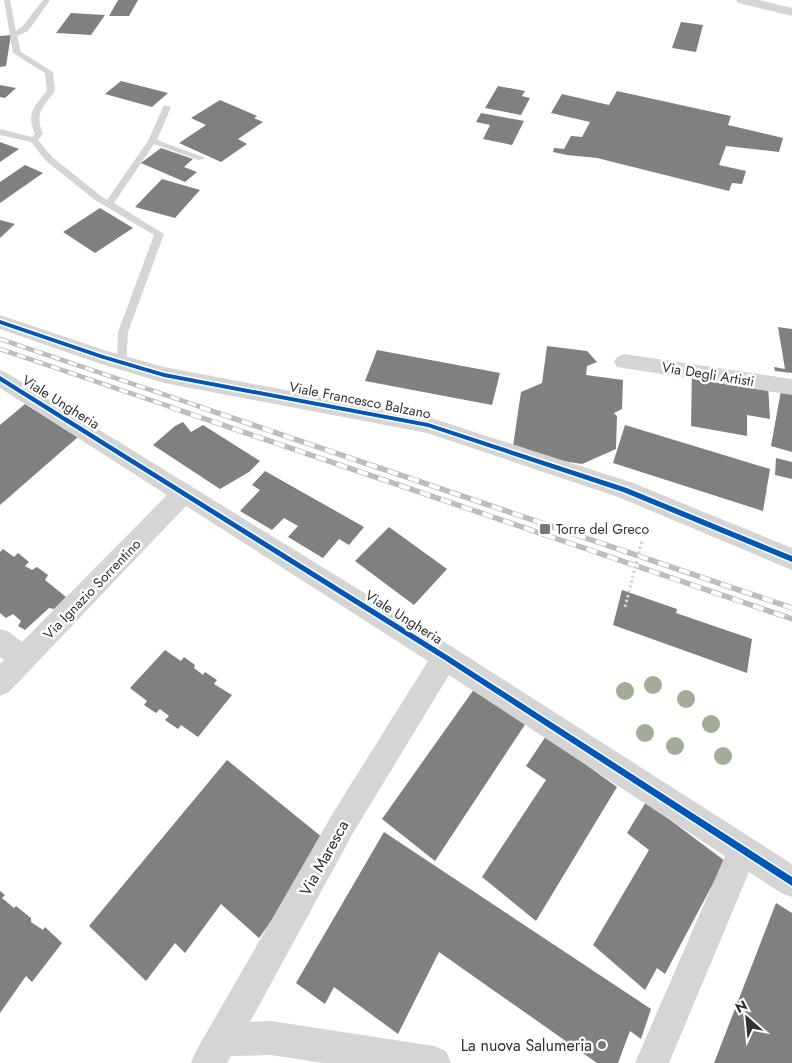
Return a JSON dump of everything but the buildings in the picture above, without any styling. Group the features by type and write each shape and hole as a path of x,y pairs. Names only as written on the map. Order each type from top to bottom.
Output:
{"street":[{"path":"742,0 792,12"},
{"name":"Viale Francesco Balzano","path":"0,322 164,375 428,426 625,490 792,559"},
{"name":"Via Degli Artisti","path":"624,362 792,387"},
{"name":"Viale Ungheria","path":"0,378 445,657 792,882"},
{"name":"Via Ignazio Sorrentino","path":"0,683 183,494"},
{"path":"0,641 23,660"},
{"name":"Via Maresca","path":"215,1051 343,823 445,657"},
{"path":"652,1063 743,851"},
{"path":"215,1051 270,1038 434,1063"}],"lane":[{"path":"7,0 17,53 49,72 51,91 37,108 34,123 39,134 34,140"},
{"path":"14,35 24,29 47,0"},
{"path":"109,204 152,140 167,107"},
{"path":"0,132 34,140 50,159 109,204 159,234 123,332 122,363"},
{"path":"152,140 202,158"}],"path":[{"path":"625,606 642,541"}],"railway":[{"path":"0,339 204,408"},
{"path":"0,349 174,408"},
{"path":"170,407 792,619"},
{"path":"200,407 792,608"}],"cycle path":[{"path":"0,322 102,357 164,375 428,425 625,490 792,559"},
{"path":"0,378 445,657 792,882"}],"place":[{"name":"Torre del Greco","path":"545,529"},
{"name":"La nuova Salumeria","path":"602,1045"}]}
